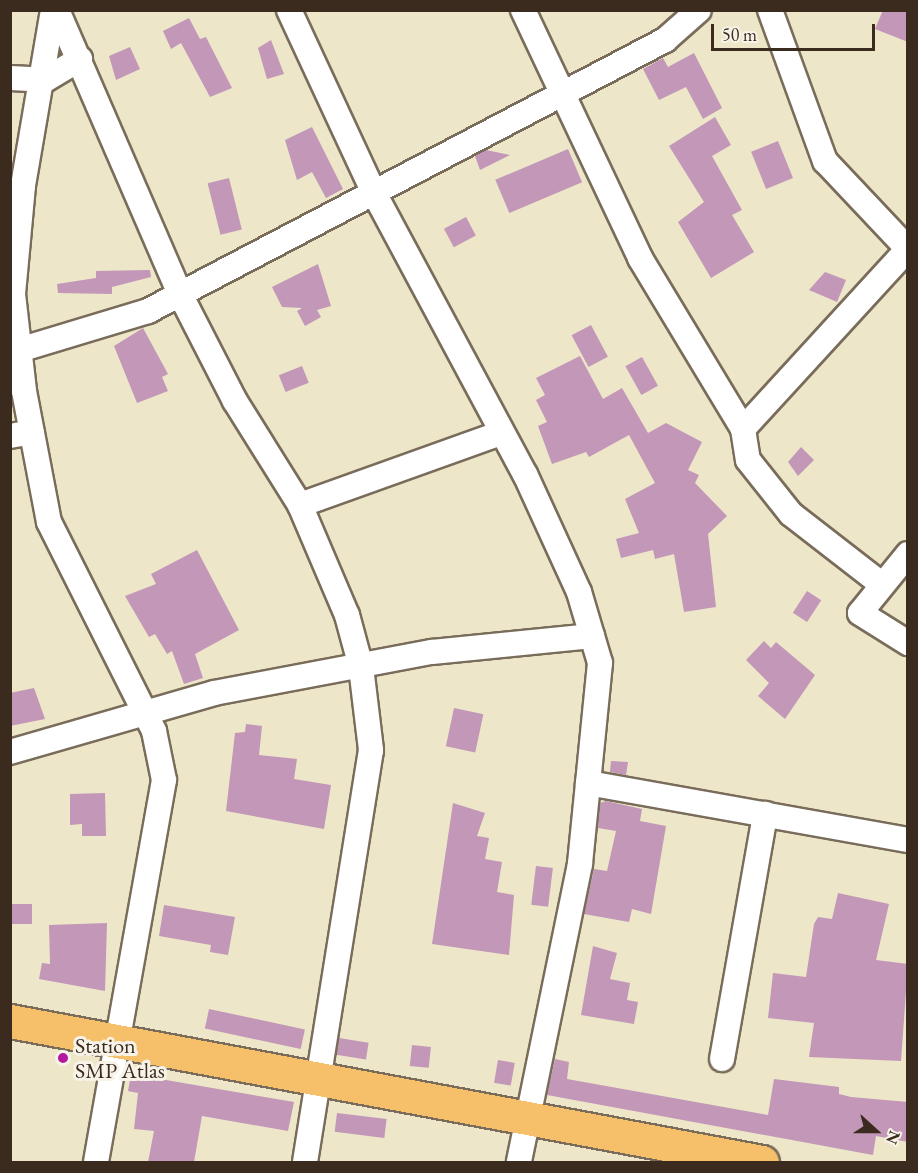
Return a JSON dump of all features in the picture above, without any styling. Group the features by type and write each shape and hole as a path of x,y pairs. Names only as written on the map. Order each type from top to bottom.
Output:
{"main road":[{"path":"10,1021 525,1116 759,1162"}],"street":[{"path":"55,10 80,59 180,294 235,401 300,505 347,615 361,667 371,750 305,1162"},
{"path":"55,10 45,80 23,186 14,244 13,294 19,350 21,434 49,522 154,730 164,780 151,869 114,1040 96,1162"},
{"path":"289,10 373,190 501,434 579,592 600,663 580,864 525,1116 519,1162"},
{"path":"523,10 640,258 743,429 748,460 791,514 879,584"},
{"path":"19,350 148,311 373,190 562,95 665,40 699,10"},
{"path":"743,429 908,249 825,161 771,10"},
{"path":"10,78 45,80 80,59"},
{"path":"300,505 501,434"},
{"path":"908,554 879,584 860,613 908,642"},
{"path":"10,752 143,710 432,651 592,636"},
{"path":"588,783 908,840"},
{"path":"722,1059 765,814"}],"building":[{"path":"883,10 908,10 908,42 875,29"},
{"path":"189,18 200,39 206,37 232,88 210,97 181,43 171,49 163,31"},
{"path":"271,40 284,74 267,79 258,48"},
{"path":"130,47 140,69 116,80 109,56"},
{"path":"694,53 722,108 703,119 686,87 659,100 643,69 663,58 668,67"},
{"path":"715,117 731,145 712,156 742,210 732,215 754,252 711,278 678,222 704,202 669,146"},
{"path":"312,127 343,189 326,198 312,172 297,180 285,140"},
{"path":"778,141 793,178 766,189 751,152"},
{"path":"568,149 582,182 509,213 495,180"},
{"path":"486,150 510,155 480,170 475,156"},
{"path":"229,178 242,229 220,235 208,183"},
{"path":"466,217 476,236 454,247 444,229"},
{"path":"318,264 331,306 317,310 321,317 305,326 297,311 302,308 282,307 272,287"},
{"path":"150,270 151,277 112,287 112,294 58,293 57,284 96,278 96,271"},
{"path":"825,272 846,280 837,302 809,290"},
{"path":"591,325 608,357 588,367 572,335"},
{"path":"143,328 168,374 162,377 168,391 137,403 114,346"},
{"path":"580,356 603,399 622,388 648,433 666,423 702,442 688,470 699,475 695,483 727,516 708,534 716,607 684,612 674,554 655,559 653,550 621,558 616,539 639,533 625,499 655,483 629,435 589,457 586,452 552,464 538,426 547,422 536,400 545,395 536,378"},
{"path":"642,357 658,386 641,395 625,366"},
{"path":"302,366 309,383 286,392 279,375"},
{"path":"801,447 814,460 798,476 788,462"},
{"path":"197,550 239,630 195,654 203,678 184,684 172,651 167,654 155,634 149,637 125,596 156,584 151,574"},
{"path":"807,591 821,600 807,622 793,613"},
{"path":"764,641 771,648 776,642 815,675 785,719 758,696 769,683 746,660"},
{"path":"34,688 45,719 10,726 10,693"},
{"path":"454,708 483,714 475,752 446,746"},
{"path":"246,724 262,726 259,755 297,759 294,779 331,785 324,829 226,811 235,733 245,732"},
{"path":"611,761 628,762 626,775 610,772"},
{"path":"105,793 106,836 82,836 82,824 70,825 70,794"},
{"path":"606,801 642,809 640,821 666,826 651,914 632,909 629,922 584,914 594,869 607,871 616,831 598,828 600,803"},
{"path":"453,803 485,813 477,836 489,838 485,859 502,862 497,892 514,895 509,955 432,944"},
{"path":"536,866 553,868 548,907 531,905"},
{"path":"838,893 889,904 876,960 908,964 901,1061 809,1057 814,1023 768,1018 773,973 806,977 814,924 818,917 832,919"},
{"path":"10,904 32,904 32,924 10,924"},
{"path":"164,905 235,917 228,955 210,952 211,945 159,936"},
{"path":"107,923 105,991 39,979 42,963 50,964 49,925"},
{"path":"593,946 617,953 610,979 630,983 627,1000 638,1002 634,1024 581,1015"},
{"path":"209,1009 305,1029 301,1049 205,1029"},
{"path":"339,1038 369,1043 366,1059 336,1055"},
{"path":"412,1045 431,1047 429,1068 410,1066"},
{"path":"555,1059 569,1062 567,1079 768,1115 774,1079 839,1087 839,1094 851,1097 908,1102 908,1142 876,1136 873,1155 547,1095"},
{"path":"498,1060 515,1063 511,1086 494,1083"},
{"path":"131,1074 294,1102 288,1131 202,1116 194,1162 148,1162 154,1131 134,1129 138,1093 128,1091"},
{"path":"337,1113 387,1119 384,1138 335,1132"}],"place":[{"name":"Station SMP Atlas","path":"63,1058"}]}
